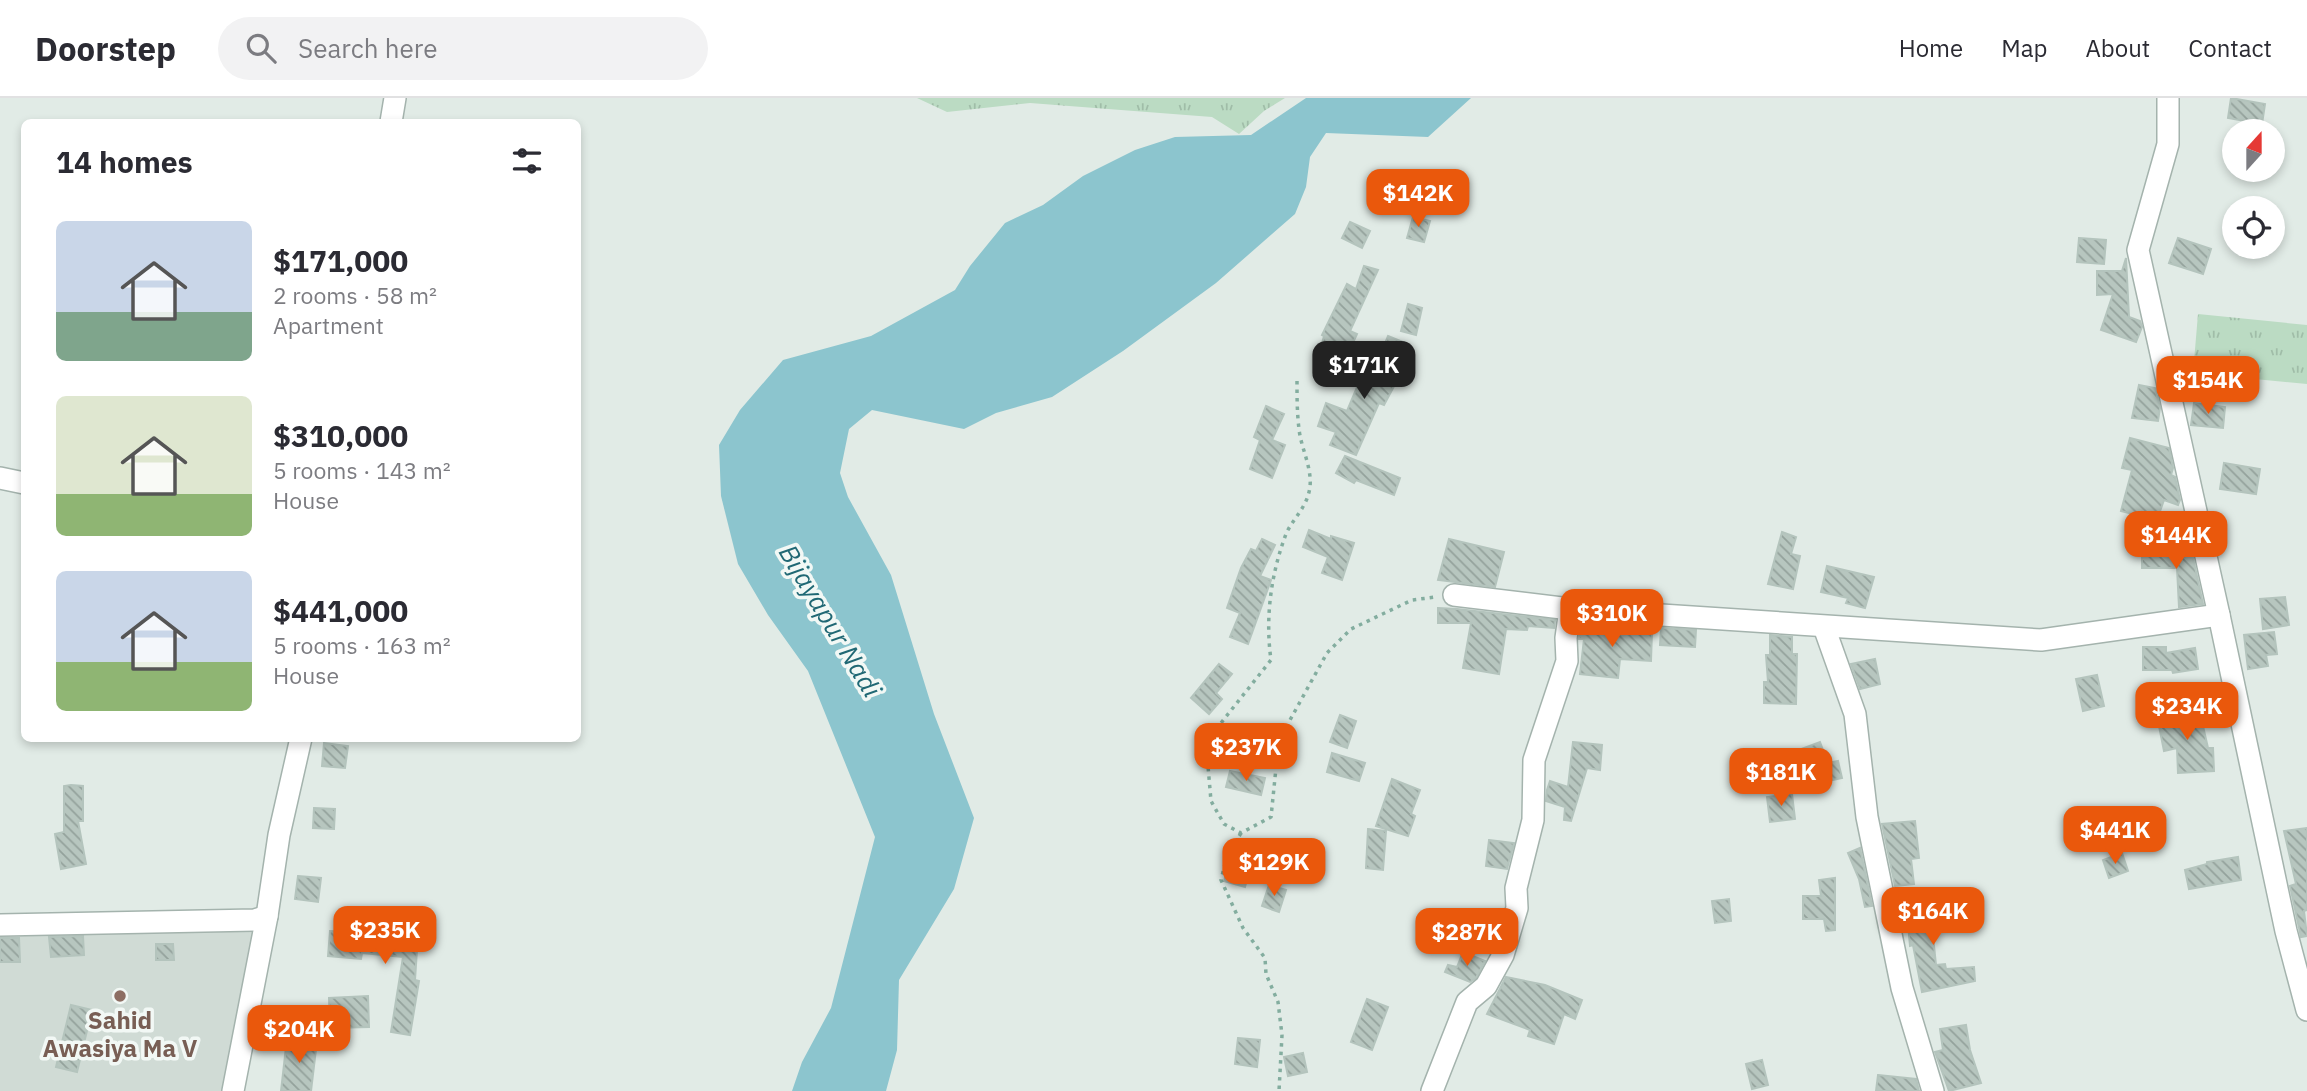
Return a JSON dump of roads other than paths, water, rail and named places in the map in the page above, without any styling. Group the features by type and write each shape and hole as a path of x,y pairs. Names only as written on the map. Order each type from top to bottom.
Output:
{"street":[{"path":"392,119 395,98"},
{"path":"2168,98 2168,144 2138,250 2286,931 2307,1010"},
{"path":"0,478 21,482"},
{"path":"1454,594 1570,609 2040,640 2219,615"},
{"path":"1432,1091 1466,1002 1486,986 1503,955 1517,908 1516,888 1533,820 1534,760 1567,661 1566,638 1570,609"},
{"path":"1824,627 1855,715 1867,817 1902,988 1933,1091"},
{"path":"233,1091 267,916 279,835 300,742"},
{"path":"0,925 255,920 267,916"}],"water":[{"name":"Bijayapur Nadi","path":"1306,98 1471,98 1428,137 1326,133 1310,157 1306,187 1295,214 1216,283 1123,351 1052,397 996,413 964,429 872,410 849,429 840,473 848,497 891,575 934,714 974,818 954,889 899,980 897,1050 886,1091 792,1091 802,1062 831,1008 875,837 808,671 768,615 738,564 721,496 719,445 740,410 783,360 871,336 955,290 970,266 1005,223 1043,205 1083,176 1135,150 1175,137 1251,135"}],"place":[{"name":"Sahid Awasiya Ma V","path":"120,996"}]}
